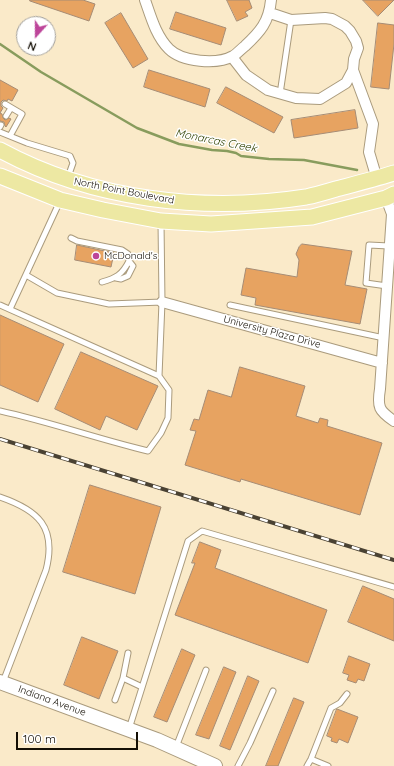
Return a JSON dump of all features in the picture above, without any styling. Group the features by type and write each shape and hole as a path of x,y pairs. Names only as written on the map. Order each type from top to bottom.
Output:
{"main road":[{"name":"North Point Boulevard","path":"0,150 67,180 160,200 209,204 260,202 308,197 377,179 394,173"},
{"path":"0,176 60,200 103,210 161,221 211,224 312,217 390,196 388,186 394,182"},
{"path":"301,218 308,212 372,195 375,191 377,179"},
{"path":"27,188 34,185 50,190 56,190 67,180"},
{"path":"60,200 66,193 69,192 91,196 98,192 101,188"},
{"name":"Indiana Avenue","path":"2,682 176,748 215,766"}],"street":[{"path":"145,0 160,39 170,50 184,58 203,61 232,56 258,34 270,13 271,0"},
{"path":"232,56 246,74 268,90 296,98 320,99 346,83 353,70 354,59 358,48 350,31 345,26 336,20 325,18 291,20 270,13"},
{"path":"353,70 373,124 369,152 377,179"},
{"path":"390,196 392,214 389,246 390,280 378,400 382,413 394,421"},
{"name":"University Plaza Drive","path":"162,302 382,363"}],"lane":[{"path":"280,94 291,20"},
{"path":"5,104 22,114 10,136"},
{"path":"6,116 11,108"},
{"path":"0,132 27,143 70,156 73,163 67,180"},
{"path":"10,309 60,200"},
{"path":"159,376 162,302 161,221"},
{"path":"71,238 78,241 122,250 128,254 129,261 126,267 116,278 102,282"},
{"path":"389,246 369,245 366,283 390,280"},
{"path":"26,275 58,293 109,304 162,302"},
{"path":"0,305 159,376 168,390 168,418 161,433 148,451 0,411"},
{"path":"230,305 384,338"},
{"path":"0,497 27,508 40,519 47,534 50,547 46,570 2,682"},
{"path":"129,730 188,541 202,531 394,587"},
{"path":"115,700 123,678 128,653"},
{"path":"176,748 206,670"},
{"path":"123,678 142,687"},
{"path":"238,766 273,691"},
{"path":"307,766 331,708 340,703 347,694"},
{"path":"311,759 328,766"}],"building":[{"path":"30,0 83,0 95,4 89,21"},
{"path":"227,0 249,0 252,8 245,12 248,16 237,21"},
{"path":"363,0 394,0 378,16"},
{"path":"176,12 226,28 221,45 170,29"},
{"path":"121,13 148,59 133,68 105,23"},
{"path":"378,23 394,25 394,44 389,89 371,87"},
{"path":"149,70 210,89 205,107 144,87"},
{"path":"0,80 18,90 12,101 8,99 7,101 3,100 1,102 1,106 3,108 0,113"},
{"path":"226,87 283,117 274,133 217,103"},
{"path":"355,110 358,128 294,138 291,120"},
{"path":"0,113 5,120 9,118 11,119 6,127 4,122 0,121"},
{"path":"302,244 352,251 345,285 367,289 360,324 255,305 256,298 241,295 246,268 297,277 299,260 296,254"},
{"path":"77,245 114,253 111,267 75,260"},
{"path":"0,315 64,344 38,402 0,385"},
{"path":"81,352 158,386 137,430 106,416 100,430 55,409"},
{"path":"240,367 305,386 296,416 318,423 320,418 328,420 327,426 382,443 360,515 241,479 240,482 185,465 196,431 190,430 194,419 199,420 208,390 231,397"},
{"path":"90,485 161,507 135,594 63,572"},
{"path":"200,542 221,550 215,568 327,610 308,663 175,615 195,563 192,563"},
{"path":"363,586 394,599 394,641 348,622"},
{"path":"82,637 118,651 99,699 64,685"},
{"path":"182,649 195,655 167,722 154,717"},
{"path":"349,656 370,664 364,681 358,679 356,683 347,680 349,675 343,673"},
{"path":"224,667 236,672 209,739 196,735"},
{"path":"248,676 259,681 230,750 220,746"},
{"path":"294,698 304,702 278,766 266,766"},
{"path":"337,709 358,717 348,743 339,739 337,743 331,741 332,738 327,736"}],"waterway":[{"name":"Monarcas Creek","path":"0,44 41,72 137,128 179,144 227,151 241,156 269,159 304,160 357,170"}],"railway":[{"path":"0,439 394,560"}],"place":[{"name":"McDonald's","path":"96,256"}]}
